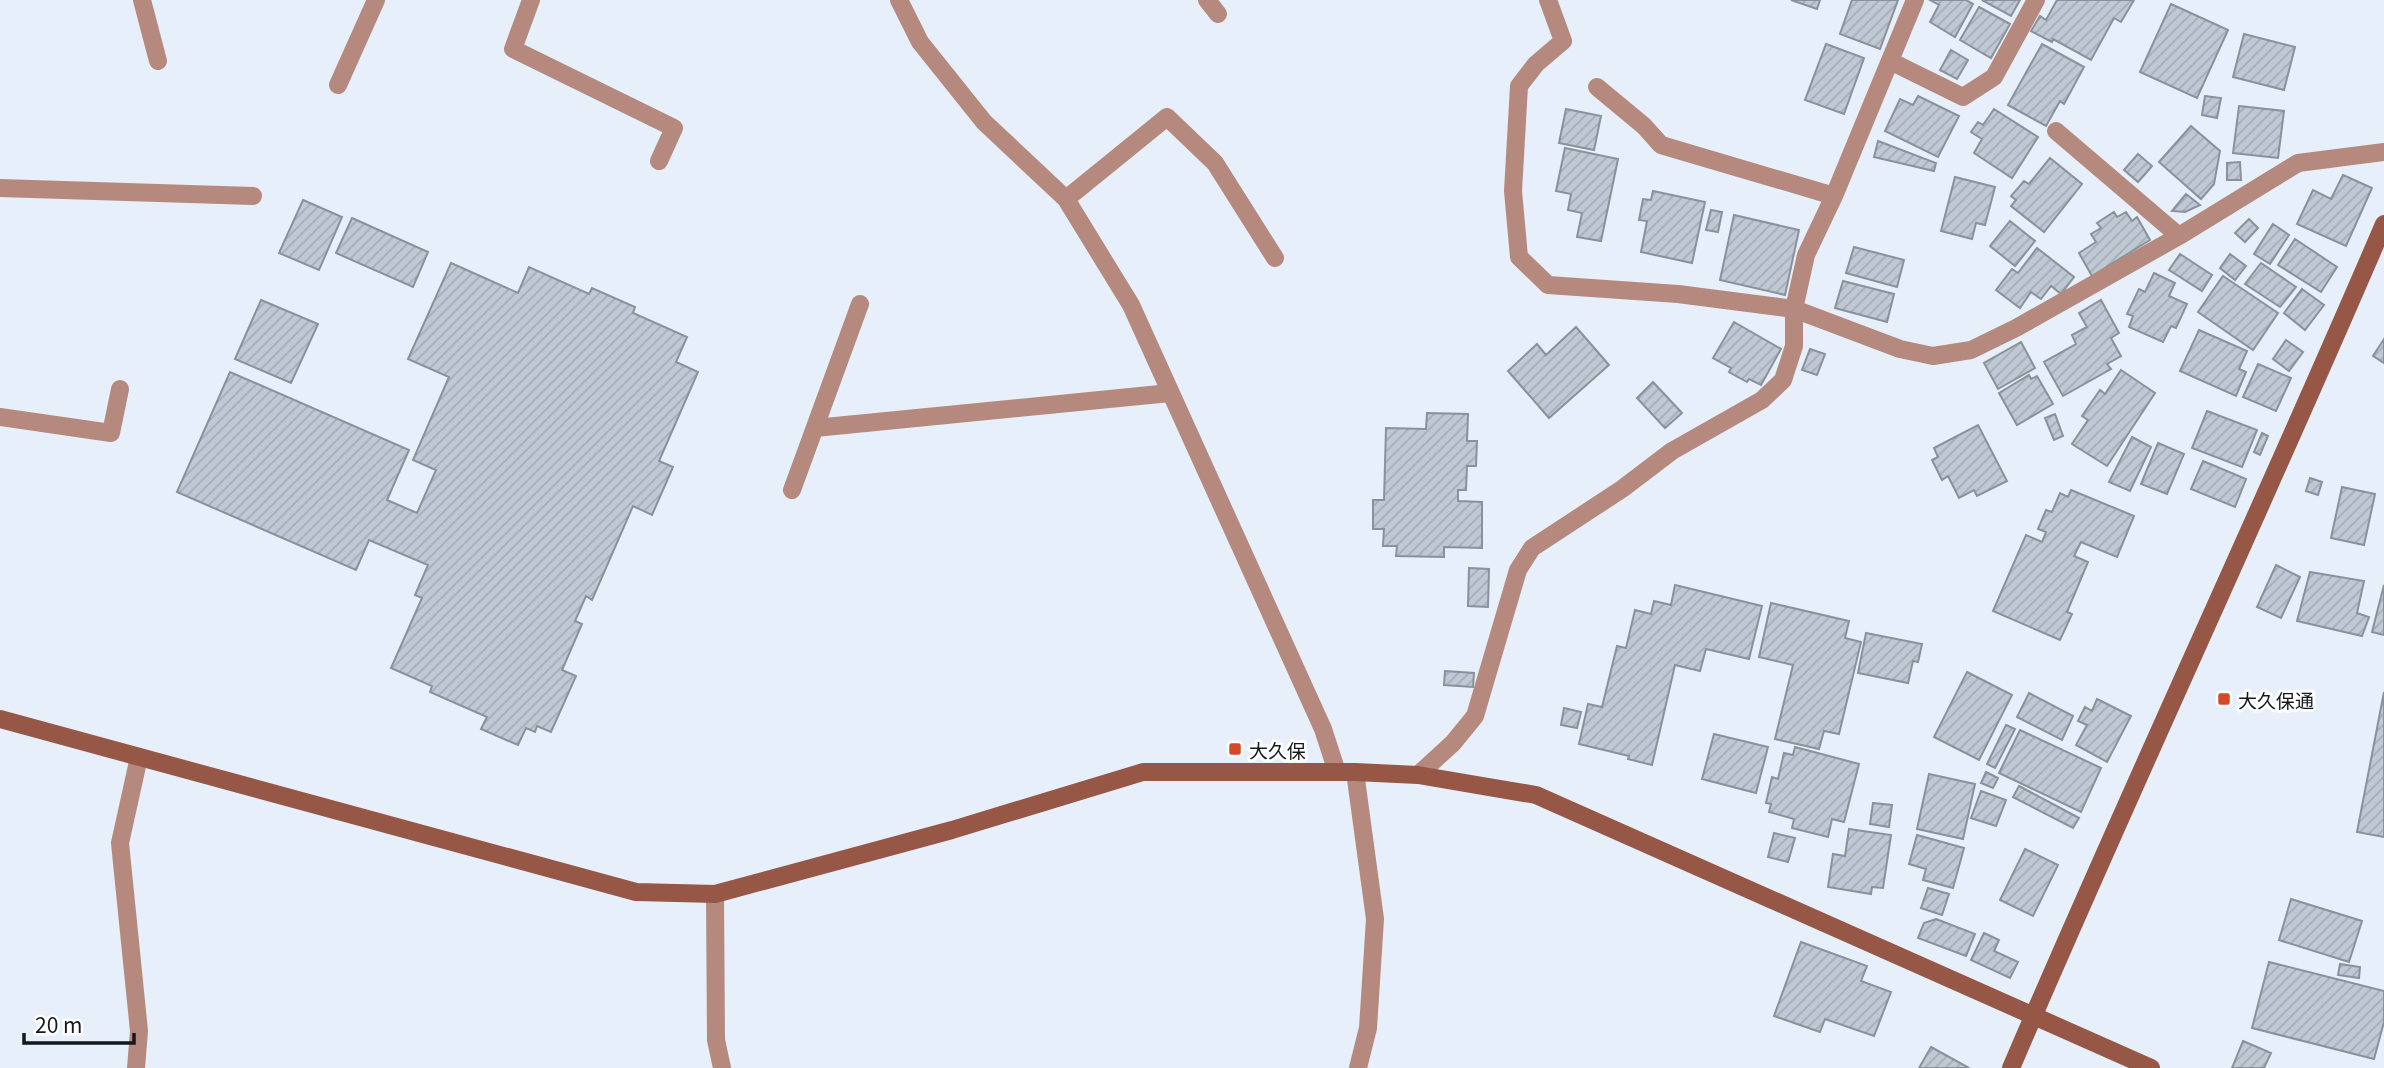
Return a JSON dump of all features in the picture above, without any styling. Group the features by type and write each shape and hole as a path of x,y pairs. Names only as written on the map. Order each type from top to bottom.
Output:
{"street":[{"path":"142,0 158,61"},
{"path":"338,85 376,0"},
{"path":"531,0 513,49 674,128 659,161"},
{"path":"899,0 920,42 984,122 1066,200 1131,305 1346,772 1375,919 1368,1028 1358,1068"},
{"path":"1548,0 1563,41 1536,64 1518,86 1513,191 1519,257 1548,285 1678,294 1794,309 1900,349 1933,356 1971,350 2016,328 2179,236 2298,163 2384,152"},
{"path":"1418,775 1453,743 1475,716 1518,570 1532,548 1622,489 1672,450 1762,400 1783,380 1794,346 1794,309 1806,255 1834,196 1915,0"},
{"path":"1890,61 1963,97 1994,78 2036,0"},
{"path":"1597,87 1644,126 1661,145 1834,196"},
{"path":"1066,200 1167,117 1214,163 1275,258"},
{"path":"2056,131 2179,236"},
{"path":"0,188 253,196"},
{"path":"2011,1068 2295,431 2384,224"},
{"path":"792,490 860,304"},
{"path":"0,417 111,433 120,389"},
{"path":"815,428 1170,393"},
{"path":"0,719 636,892 715,894 952,830 1143,772 1346,772 1418,775 1536,795 2151,1068"},
{"path":"136,1068 139,1031 120,843 139,757"},
{"path":"715,894 716,1040 722,1068"}],"building":[{"path":"1791,0 1820,0 1817,9"},
{"path":"1852,0 1898,0 1880,49 1840,34"},
{"path":"1930,0 1966,0 1973,4 1955,37 1930,22 1939,5"},
{"path":"1982,0 2020,0 2011,16"},
{"path":"2057,0 2134,0 2121,22 2114,18 2091,60 2053,39 2052,42 2031,31 2040,16 2046,20"},
{"path":"2171,4 2228,30 2197,98 2140,72"},
{"path":"1979,7 2010,24 1991,58 1960,40"},
{"path":"2244,34 2295,47 2284,90 2233,77"},
{"path":"1826,44 1864,58 1844,114 1805,100"},
{"path":"2042,44 2084,67 2064,104 2060,101 2046,126 2008,105"},
{"path":"1951,50 1968,60 1957,79 1940,70"},
{"path":"1918,96 1959,116 1938,157 1885,131 1900,99 1913,105"},
{"path":"2205,96 2221,98 2217,118 2202,115"},
{"path":"2239,106 2284,111 2278,158 2233,153"},
{"path":"1566,109 1601,116 1594,150 1559,143"},
{"path":"1994,109 2038,137 2012,178 1974,153 1982,139 1971,132 1978,122 1983,125"},
{"path":"2191,126 2220,151 2214,184 2201,199 2159,162"},
{"path":"1878,141 1936,163 1934,171 1874,157"},
{"path":"1565,148 1618,159 1601,241 1577,237 1582,213 1568,210 1571,194 1556,191"},
{"path":"2138,154 2152,166 2138,182 2124,170"},
{"path":"2050,158 2082,184 2044,232 2011,206 2016,200 2011,196 2024,181 2029,184"},
{"path":"2240,162 2241,180 2227,180 2227,163"},
{"path":"2343,175 2372,188 2346,246 2297,224 2313,190 2331,199"},
{"path":"1955,177 1995,187 1985,225 1976,223 1972,239 1941,231"},
{"path":"1653,191 1705,202 1692,263 1641,252 1647,221 1639,220 1643,199 1651,200"},
{"path":"2186,194 2200,205 2185,212 2172,211"},
{"path":"303,200 342,217 319,270 279,253"},
{"path":"1711,210 1722,212 1718,232 1706,230"},
{"path":"2114,212 2117,217 2126,212 2132,221 2137,217 2150,240 2092,276 2079,253 2096,242 2091,234 2101,228 2097,223"},
{"path":"1734,215 1799,230 1785,295 1720,280"},
{"path":"352,218 428,252 413,287 336,253"},
{"path":"2249,219 2258,228 2245,242 2235,233"},
{"path":"2010,221 2035,241 2015,266 1990,246"},
{"path":"2273,224 2289,235 2270,264 2254,254"},
{"path":"2295,239 2337,267 2321,292 2278,265"},
{"path":"1854,247 1904,260 1897,287 1846,273"},
{"path":"2037,248 2074,277 2061,294 2051,286 2041,299 2031,292 2020,308 1996,290 2012,269 2018,273"},
{"path":"2180,254 2212,275 2202,291 2169,270"},
{"path":"2230,254 2246,266 2235,280 2220,268"},
{"path":"451,263 518,293 529,267 589,294 592,288 635,307 633,313 687,337 676,362 698,372 659,461 673,467 652,515 633,506 592,600 586,596 575,621 582,624 562,670 576,676 551,732 537,726 535,732 526,728 518,745 481,729 487,717 430,692 432,686 391,668 422,598 415,595 428,565 369,540 356,570 177,492 230,372 409,450 387,500 417,513 436,470 413,460 449,377 408,359"},
{"path":"2261,263 2296,287 2280,307 2245,284"},
{"path":"2154,273 2175,283 2169,296 2187,304 2176,328 2171,326 2163,342 2129,327 2133,316 2127,314 2139,289 2145,292"},
{"path":"2223,276 2278,313 2253,350 2198,312"},
{"path":"1843,281 1894,294 1887,322 1835,308"},
{"path":"2302,289 2324,305 2305,330 2284,313"},
{"path":"261,300 318,324 291,383 235,359"},
{"path":"2101,300 2119,333 2111,338 2121,356 2107,364 2111,369 2063,396 2044,362 2076,344 2072,335 2087,327 2079,313"},
{"path":"1734,322 1781,349 1761,385 1749,379 1747,382 1729,372 1731,368 1713,358"},
{"path":"1576,327 1609,365 1549,418 1508,371 1537,344 1546,355"},
{"path":"2199,330 2247,351 2239,369 2246,372 2236,396 2180,371"},
{"path":"2384,339 2384,363 2373,356"},
{"path":"2286,340 2303,352 2289,371 2273,359"},
{"path":"2021,342 2035,368 1998,389 1984,363"},
{"path":"1810,349 1825,354 1817,375 1802,370"},
{"path":"2258,364 2291,378 2276,411 2243,397"},
{"path":"2121,370 2155,393 2107,466 2072,444 2088,420 2082,416 2100,390 2105,394"},
{"path":"2029,375 2031,379 2037,376 2053,404 2017,425 1999,393"},
{"path":"1653,382 1682,413 1665,428 1637,398"},
{"path":"2207,411 2257,430 2242,467 2192,448"},
{"path":"1427,413 1468,414 1467,441 1477,441 1476,466 1467,466 1466,490 1458,490 1458,501 1482,502 1482,548 1444,547 1444,557 1396,556 1397,546 1383,546 1384,529 1373,529 1373,500 1384,500 1386,428 1426,429"},
{"path":"2055,414 2063,436 2054,440 2045,418"},
{"path":"1978,425 2007,481 1977,496 1974,490 1959,498 1948,476 1942,480 1932,460 1938,457 1934,448"},
{"path":"2262,433 2268,436 2260,455 2254,452"},
{"path":"2132,437 2151,447 2130,491 2109,482"},
{"path":"2158,443 2184,454 2167,494 2141,484"},
{"path":"2203,461 2246,479 2235,507 2191,489"},
{"path":"2310,478 2322,482 2318,495 2306,491"},
{"path":"2342,487 2375,494 2364,545 2331,538"},
{"path":"2071,490 2134,516 2117,557 2081,542 2074,556 2088,562 2067,612 2072,614 2060,640 1993,611 2026,535 2042,542 2046,532 2038,529 2046,510 2052,512 2060,493 2068,497"},
{"path":"2276,565 2300,577 2281,618 2257,607"},
{"path":"1469,568 1489,569 1488,607 1468,606"},
{"path":"2310,572 2364,581 2357,613 2369,617 2362,636 2297,621"},
{"path":"1675,585 1762,606 1749,659 1706,649 1700,671 1675,665 1652,765 1628,759 1629,756 1579,744 1588,704 1602,707 1617,646 1626,648 1635,610 1651,614 1654,601 1671,605"},
{"path":"2384,585 2384,635 2372,632"},
{"path":"1771,603 1849,621 1845,638 1861,642 1839,734 1824,731 1819,749 1775,739 1793,665 1759,657"},
{"path":"1866,633 1922,644 1918,662 1913,661 1908,683 1858,673"},
{"path":"1445,671 1474,673 1473,687 1444,685"},
{"path":"1967,672 2012,695 1979,760 1934,737"},
{"path":"2384,692 2384,837 2357,832"},
{"path":"2029,693 2073,716 2062,740 2017,717"},
{"path":"2097,699 2131,716 2107,762 2076,745 2087,725 2078,721 2085,707 2092,711"},
{"path":"1564,708 1581,712 1577,728 1561,725"},
{"path":"2006,725 2015,729 1995,768 1987,764"},
{"path":"2020,730 2101,768 2081,812 1999,773"},
{"path":"1714,734 1768,747 1756,793 1702,779"},
{"path":"1795,747 1859,764 1844,822 1832,819 1828,837 1792,828 1794,819 1769,812 1771,804 1766,803 1772,777 1778,779 1784,753 1793,755"},
{"path":"1986,772 1998,778 1993,788 1981,783"},
{"path":"1929,774 1975,784 1963,839 1917,829"},
{"path":"2019,786 2079,818 2073,828 2013,797"},
{"path":"1981,791 2006,800 1996,826 1971,818"},
{"path":"1873,803 1892,805 1889,827 1870,824"},
{"path":"1849,829 1891,835 1883,888 1872,887 1871,894 1828,887 1833,854 1845,856"},
{"path":"1774,833 1795,838 1788,862 1768,857"},
{"path":"1917,835 1964,848 1953,888 1923,880 1926,869 1909,864"},
{"path":"2025,849 2058,865 2033,916 2000,900"},
{"path":"1928,888 1949,894 1942,915 1921,908"},
{"path":"2291,899 2362,921 2349,962 2279,940"},
{"path":"1936,919 1975,934 1966,956 1918,938 1924,923"},
{"path":"1984,933 1999,940 1994,951 2018,962 2010,978 1971,960"},
{"path":"1801,942 1867,966 1861,981 1891,992 1874,1036 1825,1019 1820,1032 1774,1016"},
{"path":"2269,962 2384,991 2384,1022 2374,1059 2252,1028"},
{"path":"2340,964 2360,967 2359,978 2338,975"},
{"path":"2243,1041 2271,1053 2264,1068 2232,1068"},
{"path":"1931,1047 1969,1068 1919,1068"}],"place":[{"name":"大久保通","path":"2224,699"},
{"name":"大久保","path":"1235,749"}]}
